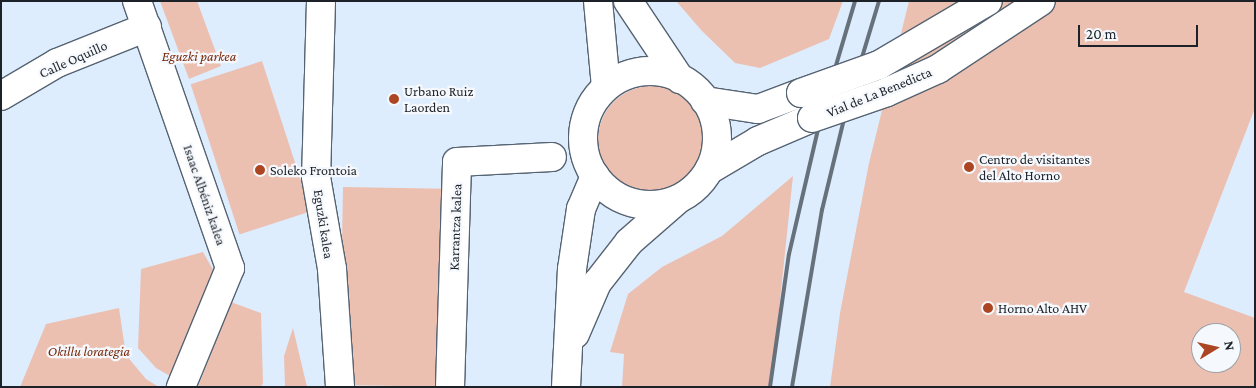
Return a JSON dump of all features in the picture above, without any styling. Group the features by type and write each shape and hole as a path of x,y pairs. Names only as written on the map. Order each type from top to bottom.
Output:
{"street":[{"name":"Isaac Albéniz kalea","path":"137,1 230,268 181,387"},
{"name":"Eguzki kalea","path":"321,1 316,177 332,269 340,387"},
{"path":"598,1 606,87"},
{"path":"569,349 597,283 629,242 677,200 696,188 709,170 717,148 716,125 705,101 680,78 628,1"},
{"name":"Vial de La Benedicta","path":"705,101 758,109 879,65 988,1"},
{"name":"Vial de La Benedicta","path":"709,170 758,141 812,118 887,92 938,69 1041,1"},
{"name":"Calle Oquillo","path":"1,96 57,63 147,27"},
{"path":"677,200 654,206 631,203 611,193 595,176 586,155 583,137 594,102 606,87 623,77 642,72 661,72 680,78"},
{"name":"Karrantza kalea","path":"450,387 457,162 552,157"},
{"path":"566,387 573,260 581,209 595,176"}],"green space":[{"name":"Eguzki parkea","path":"160,1 197,1 221,66 189,79"},
{"path":"676,1 843,1 829,39 760,68 735,63 702,31"},
{"path":"909,1 1255,1 1255,108 1184,292 1255,318 1255,387 830,387 840,313 869,163"},
{"name":"Soleko Frontoia","path":"262,61 311,211 239,234 191,84"},
{"path":"652,86 673,90 690,102 702,119 706,140 702,161 690,178 673,190 652,194 631,190 614,178 602,161 598,140 602,119 614,102 631,90"},
{"path":"793,176 771,387 622,387 624,354 610,352 628,294 662,267 722,236"},
{"path":"343,187 446,189 443,387 340,385"},
{"path":"203,252 216,275 177,380 156,368 138,348 141,269"},
{"path":"231,302 261,313 263,383 261,387 198,387"},
{"name":"Okillu lorategia","path":"119,308 126,355 146,379 159,387 20,387 46,324"},
{"path":"293,328 307,387 285,387 284,356"}],"railway":[{"path":"770,387 789,254 821,116 855,1"},
{"path":"792,387 822,210 847,107 879,1"}],"place":[{"name":"Urbano Ruiz Laorden","path":"394,99"},
{"name":"Centro de visitantes del Alto Horno","path":"969,167"},
{"name":"Soleko Frontoia","path":"260,170"},
{"name":"Horno Alto AHV","path":"988,308"}]}
